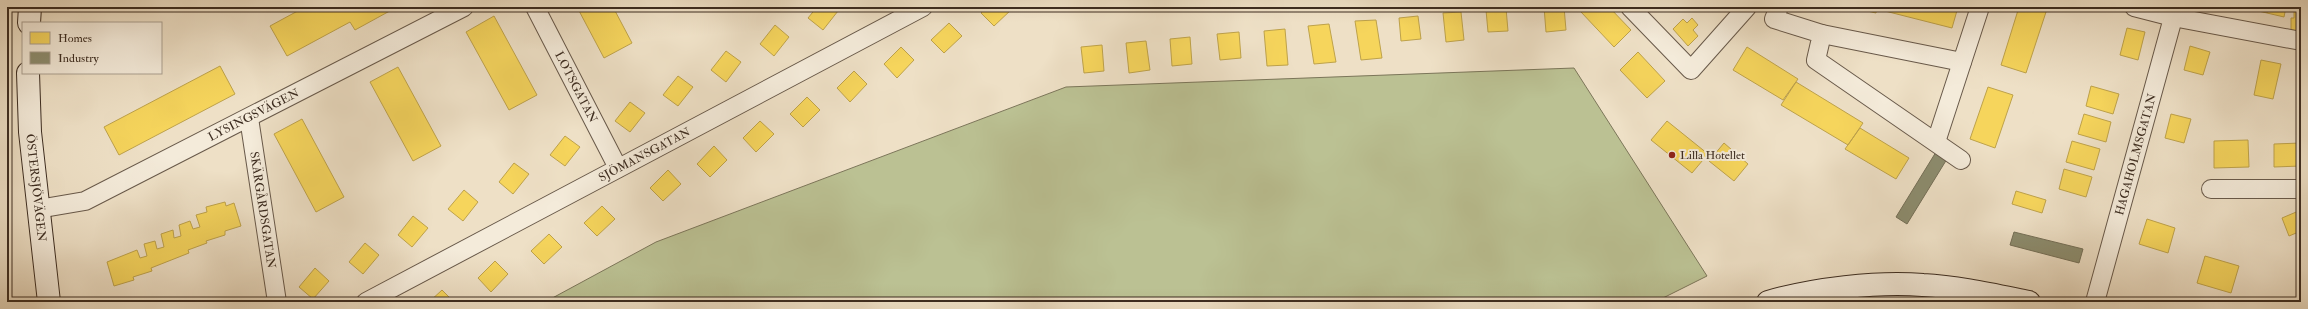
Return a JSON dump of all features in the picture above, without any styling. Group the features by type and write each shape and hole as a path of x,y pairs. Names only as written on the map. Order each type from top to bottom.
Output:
{"street":[{"path":"29,22 30,7"},
{"name":"LYSINGSVÄGEN","path":"38,210 85,201 464,7"},
{"name":"LOTSGATAN","path":"534,7 618,168"},
{"name":"SJÖMANSGATAN","path":"366,302 923,7"},
{"path":"1630,7 1691,70 1747,7"},
{"path":"1779,7 1774,19 1822,34 1962,62"},
{"path":"1936,142 1980,7"},
{"path":"2134,7 2174,12 2301,41"},
{"name":"HAGAHOLMSGATAN","path":"2095,302 2174,12"},
{"path":"1822,34 1816,60 1961,160"},
{"name":"ÖSTERSJÖVÄGEN","path":"28,74 30,132 49,302"},
{"name":"SKÄRGÅRDSGATAN","path":"249,118 277,302"},
{"path":"2211,190 2301,189"},
{"path":"1768,302 1825,291 1873,286 1922,285 1978,291 2026,302"}],"green space":[{"path":"1574,68 1707,276 1655,302 545,302 656,242 1066,87"}],"building: Homes":[{"path":"305,7 397,7 355,30 350,22 287,56 270,26"},
{"path":"577,7 613,7 632,43 604,58"},
{"path":"817,7 834,7 838,11 823,30 808,18"},
{"path":"987,7 1010,7 1012,9 994,26 981,13"},
{"path":"1544,7 1564,7 1566,30 1546,32"},
{"path":"1586,7 1609,7 1631,30 1614,47 1581,12"},
{"path":"1850,7 1877,7 1876,13"},
{"path":"1877,7 1958,7 1952,28 1877,9"},
{"path":"2019,7 2040,7 2047,9 2026,73 2001,65"},
{"path":"2250,7 2268,7 2267,13 2250,9"},
{"path":"2268,7 2286,7 2284,17 2267,13"},
{"path":"2294,7 2301,7 2301,32 2291,32 2291,18 2294,18"},
{"path":"1506,8 1508,31 1488,32 1486,10"},
{"path":"1461,12 1464,40 1446,42 1443,13"},
{"path":"494,16 537,95 509,110 466,32"},
{"path":"1418,16 1421,39 1401,41 1399,18"},
{"path":"1692,18 1698,25 1693,30 1698,36 1688,46 1673,29 1683,19 1687,23"},
{"path":"1376,20 1382,58 1361,60 1355,21"},
{"path":"949,23 962,36 944,53 931,40"},
{"path":"1329,24 1336,62 1314,64 1308,26"},
{"path":"775,25 789,37 774,56 760,44"},
{"path":"2127,28 2145,32 2138,60 2120,55"},
{"path":"1285,29 1288,65 1267,66 1264,31"},
{"path":"1239,32 1241,58 1220,60 1217,34"},
{"path":"1190,37 1192,64 1172,66 1170,39"},
{"path":"1146,41 1150,70 1129,73 1126,43"},
{"path":"1102,45 1104,71 1084,73 1081,47"},
{"path":"2190,46 2210,52 2203,75 2184,70"},
{"path":"901,47 914,60 897,78 884,64"},
{"path":"1747,47 1798,79 1783,100 1733,70"},
{"path":"726,51 741,62 726,82 711,70"},
{"path":"1638,52 1665,81 1647,98 1620,70"},
{"path":"2261,60 2281,64 2273,99 2254,95"},
{"path":"220,66 235,94 119,155 104,127"},
{"path":"398,67 441,146 413,161 370,82"},
{"path":"854,71 867,84 850,102 837,88"},
{"path":"678,76 693,87 678,106 663,95"},
{"path":"1796,82 1863,123 1848,145 1781,105"},
{"path":"2091,86 2119,94 2113,114 2086,106"},
{"path":"1988,87 2013,95 1995,148 1970,139"},
{"path":"807,97 820,110 803,127 790,114"},
{"path":"630,102 645,113 630,132 615,121"},
{"path":"2084,114 2111,122 2106,142 2078,134"},
{"path":"2171,114 2191,119 2184,143 2165,138"},
{"path":"302,119 344,197 316,212 274,134"},
{"path":"760,121 774,134 756,152 743,138"},
{"path":"1667,121 1708,154 1692,173 1651,140"},
{"path":"1860,128 1909,158 1896,179 1845,149"},
{"path":"565,136 580,147 565,166 550,155"},
{"path":"2248,140 2249,167 2214,168 2214,141"},
{"path":"2072,141 2100,149 2094,170 2066,162"},
{"path":"1724,143 1748,164 1734,181 1709,161"},
{"path":"2301,143 2301,166 2274,167 2274,144"},
{"path":"714,146 727,160 710,177 697,164"},
{"path":"514,163 529,174 513,194 499,182"},
{"path":"2064,169 2092,177 2086,197 2059,189"},
{"path":"668,170 681,184 663,201 650,188"},
{"path":"464,190 478,202 463,221 448,209"},
{"path":"2016,191 2046,200 2042,213 2012,204"},
{"path":"225,202 226,206 234,203 241,226 225,231 225,235 206,241 207,243 188,250 189,253 151,268 152,271 133,277 134,280 114,286 107,262 137,250 140,258 147,256 144,244 155,241 157,249 164,247 161,234 173,230 174,238 181,236 179,225 190,221 193,229 200,227 196,215 207,212 206,207"},
{"path":"602,206 615,219 597,236 584,223"},
{"path":"2301,210 2301,231 2289,236 2282,218"},
{"path":"413,216 428,228 412,247 398,235"},
{"path":"2147,219 2175,228 2168,253 2139,244"},
{"path":"549,234 562,247 544,264 531,251"},
{"path":"365,243 379,255 363,274 349,262"},
{"path":"2205,256 2239,266 2231,293 2197,283"},
{"path":"495,261 508,274 491,292 478,278"},
{"path":"315,268 329,281 313,299 299,287"},
{"path":"442,290 454,302 429,302"},
{"path":"240,299 241,302 230,302"}],"building: Industry":[{"path":"1936,152 1947,159 1907,224 1896,217"},
{"path":"2014,232 2083,249 2079,263 2010,245"}],"place":[{"name":"Lilla Hotellet","path":"1672,155"}]}
